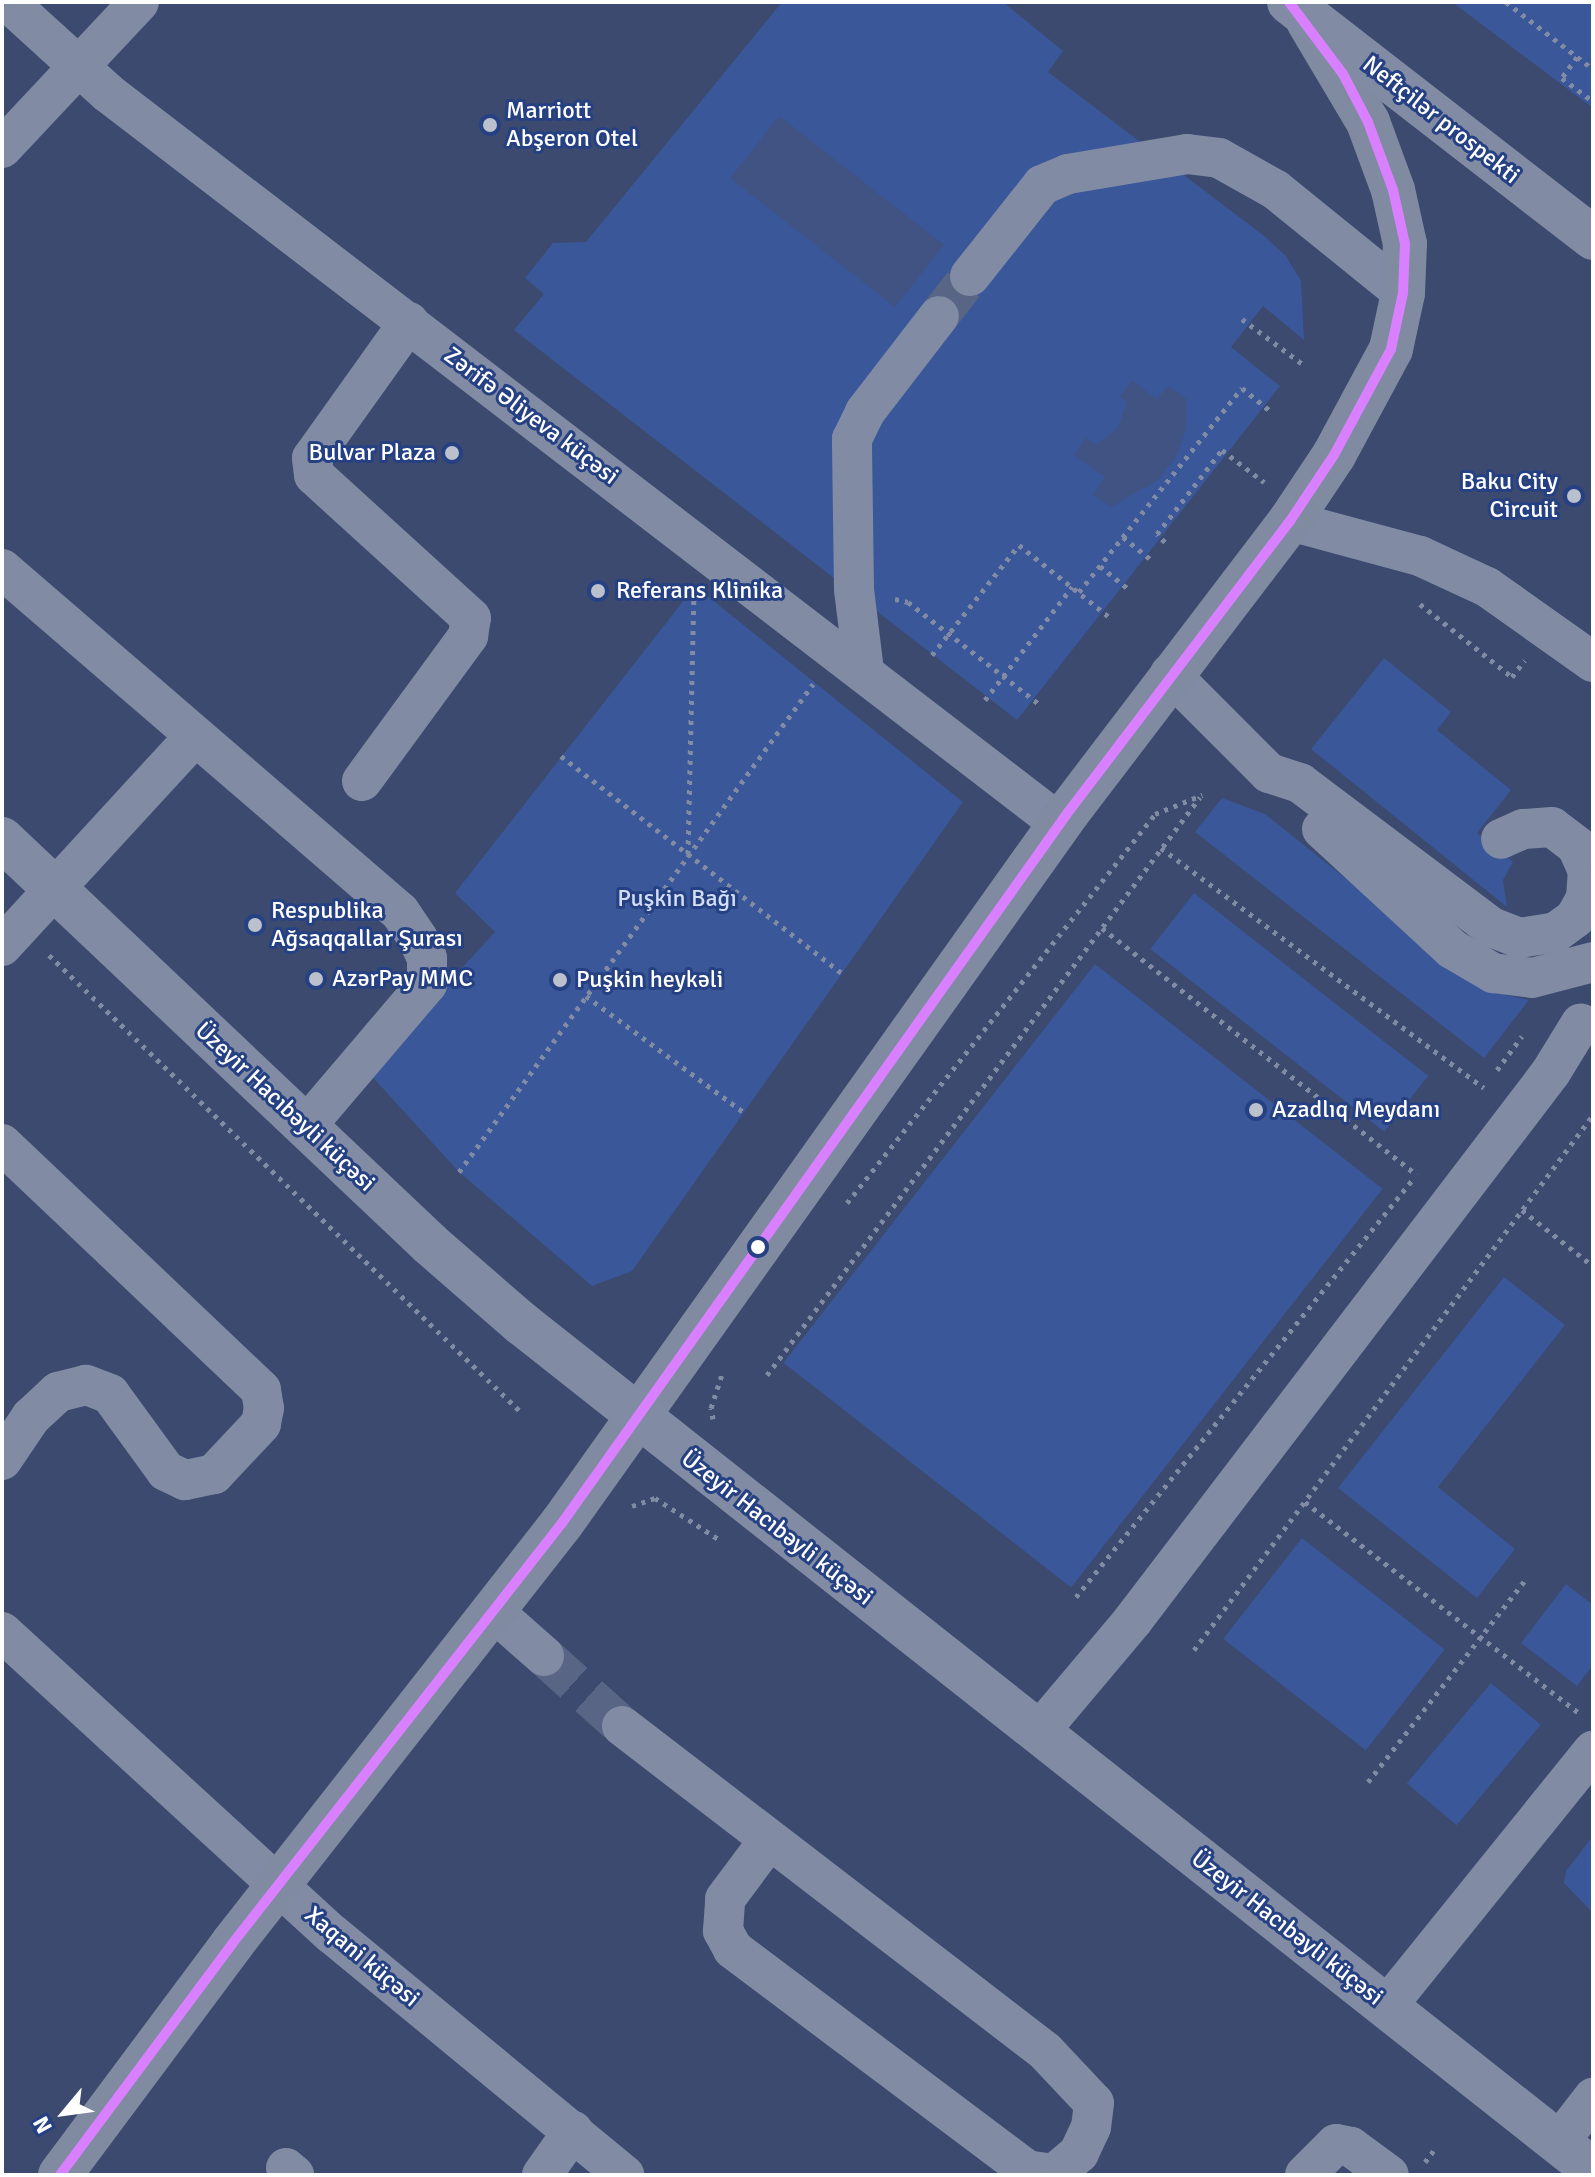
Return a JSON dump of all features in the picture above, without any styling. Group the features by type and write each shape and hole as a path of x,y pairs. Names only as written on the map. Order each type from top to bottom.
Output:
{"highway":[{"name":"Neftçilər prospekti","path":"1296,7 1593,238"},
{"name":"Üzeyir Hacıbəyli küçəsi","path":"2,839 430,1244 637,1418 1593,2170"}],"main road":[{"path":"60,2175 278,1886 493,1611 637,1418 1059,823 1290,521 1334,455 1391,349 1403,293 1405,244 1393,190 1368,122 1296,7"}],"street":[{"name":"Zərifə Əliyeva küçəsi","path":"8,2 75,67 1059,823"},
{"path":"2,148 139,2"},
{"path":"970,276 1042,185 1068,174 1187,154 1219,158 1276,190 1403,293"},
{"path":"864,671 854,589 852,439 865,412 939,316"},
{"path":"362,781 468,636 471,618 314,475 312,458 409,322"},
{"path":"1290,521 1420,556 1487,587 1593,662"},
{"path":"2,569 400,912 427,958 427,984 306,1126"},
{"path":"1170,674 1269,773 1287,797 1452,949 1493,973 1532,978 1593,962"},
{"path":"11,936 195,736"},
{"path":"1269,773 1300,783 1491,927 1519,938 1556,932 1575,918 1586,898 1588,871 1577,846 1552,827 1523,829 1501,839"},
{"path":"1038,1733 1143,1607 1551,1072 1581,1023"},
{"path":"2,1144 261,1390 264,1408 261,1424 214,1474 185,1480 166,1471 110,1394 86,1385 58,1392 31,1417 2,1460"},
{"path":"493,1611 544,1656"},
{"name":"Xaqani küçəsi","path":"2,1632 278,1886 624,2175"},
{"path":"622,1726 1045,2051 1094,2103 1091,2127 1079,2153 1054,2174 1027,2170 733,1949 723,1931 725,1899 769,1840"},
{"path":"1387,2006 1590,1735"},
{"path":"1559,2142 1593,2098"},
{"path":"542,2175 573,2131"},
{"path":"1305,2175 1336,2144 1351,2147 1389,2175"}],"path":[{"path":"1506,2 1593,69"},
{"path":"1577,57 1562,78 1593,101"},
{"path":"1242,319 1304,365"},
{"path":"1079,592 1242,388 1269,410"},
{"path":"1165,542 1157,534 1222,450"},
{"path":"1123,537 1151,560"},
{"path":"932,655 1019,545 1108,616"},
{"path":"1100,566 1128,589"},
{"path":"688,855 694,584"},
{"path":"985,700 1072,587"},
{"path":"890,599 908,602 1039,704"},
{"path":"1448,626 1496,664"},
{"path":"459,1172 816,680"},
{"path":"561,756 843,974"},
{"path":"767,1375 1202,795 1155,814 839,1212"},
{"path":"1161,848 1484,1088"},
{"path":"1102,928 1417,1175"},
{"path":"11,936 522,1413"},
{"path":"586,996 746,1114"},
{"path":"1474,1100 1537,1019 1551,1015 1581,1023"},
{"path":"1194,1650 1593,1115"},
{"path":"1076,1597 1426,1162"},
{"path":"1522,1210 1593,1266"},
{"path":"716,1436 711,1408 726,1364"},
{"path":"1305,1502 1481,1636 1590,1735"},
{"path":"1368,1782 1527,1578"}],"green space":[{"path":"782,2 1003,2 1063,51 1048,72 1263,235 1286,256 1301,281 1304,340 1263,306 1231,347 1280,386 1017,720 514,330 544,294 525,278 553,243 586,242"},
{"path":"1452,2 1593,2 1593,108"},
{"name":"Puşkin Bağı","path":"695,586 963,802 632,1271 592,1286 459,1172 367,1071 495,932 455,893"},
{"path":"1384,658 1451,712 1437,730 1511,790 1477,833 1513,862 1503,880 1507,907 1311,749"},
{"path":"1222,798 1265,814 1460,970 1506,995 1529,1000 1484,1058 1195,832"},
{"path":"1194,893 1428,1076 1384,1132 1150,949"},
{"path":"1095,964 1383,1189 1071,1587 783,1363"},
{"path":"1504,1277 1565,1325 1438,1487 1515,1549 1477,1598 1338,1488"},
{"path":"1302,1538 1445,1649 1366,1750 1223,1639"},
{"path":"1566,1584 1593,1605 1593,1665 1577,1686 1521,1643"},
{"path":"1491,1683 1541,1725 1457,1825 1407,1783"},
{"path":"1593,1836 1593,1913 1564,1883 1566,1871"}],"shaded area":[{"path":"779,116 944,245 895,307 730,178"},
{"path":"1132,380 1157,399 1168,386 1186,399 1186,429 1176,457 1158,480 1111,507 1093,495 1105,477 1074,455 1086,438 1096,445 1118,428 1127,403 1120,397"}],"tunnel":[{"path":"939,316 970,276"},
{"path":"544,1656 622,1726"}],"transit line":[{"path":"60,2175 232,1944 562,1523 1069,811 1290,521 1334,455 1391,349 1403,293 1405,244 1393,190 1368,122 1343,74 1289,2"}],"place":[{"name":"Marriott Abşeron Otel","path":"490,125"},
{"name":"Bulvar Plaza","path":"452,453"},
{"name":"Baku City Circuit","path":"1574,496"},
{"name":"Referans Klinika","path":"598,591"},
{"name":"Respublika Ağsaqqallar Şurası","path":"255,925"},
{"name":"AzərPay MMC","path":"316,979"},
{"name":"Puşkin heykəli","path":"560,980"},
{"name":"Azadlıq Meydanı","path":"1256,1110"}]}
